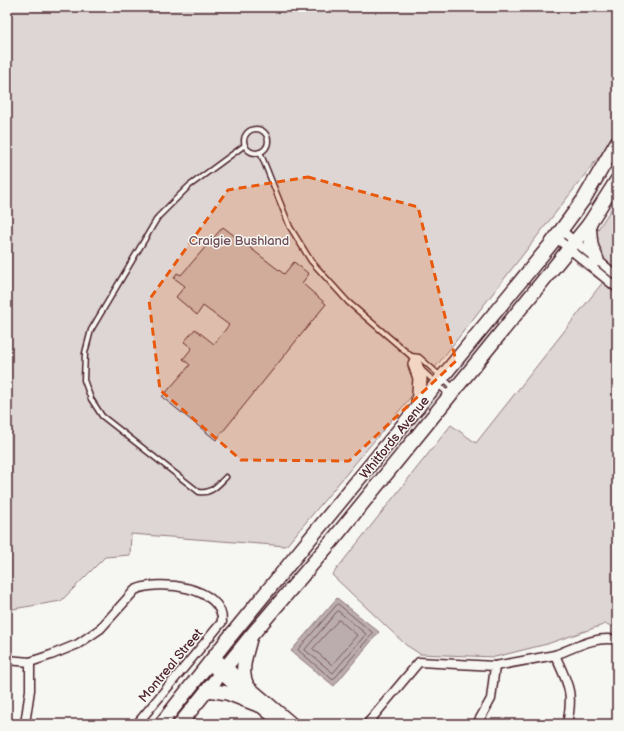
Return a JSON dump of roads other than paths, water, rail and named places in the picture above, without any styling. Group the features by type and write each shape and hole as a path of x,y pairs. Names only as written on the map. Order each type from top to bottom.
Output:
{"main road":[{"name":"Whitfords Avenue","path":"161,724 558,234 584,199 617,142"},
{"name":"Whitfords Avenue","path":"180,724 250,637 332,541 589,224 617,180"},
{"path":"589,224 591,245 597,260"},
{"path":"413,360 420,378 418,407"},
{"path":"248,687 244,681 243,669 250,637"},
{"path":"211,661 248,687 293,724"},
{"path":"223,670 258,705 282,724"},
{"path":"208,690 226,693 258,705"}],"street":[{"path":"558,234 572,245 617,288"},
{"path":"572,245 597,260 617,276"},
{"name":"Montreal Street","path":"30,662 59,653 78,644 100,629 135,590 141,587 149,585 182,587 202,593 220,609 222,622 137,724"},
{"path":"367,724 419,662 494,666 555,655 589,642 608,638 617,640"},
{"path":"555,655 569,686 571,706 567,724"},
{"path":"7,660 30,662 30,690 24,724"},
{"path":"477,724 490,699 494,666"}],"lane":[{"path":"259,129 267,135 268,140 264,150 260,152 251,152 245,145 245,135 249,131 259,129"},
{"path":"226,478 206,493 199,492 102,416 91,399 84,380 85,353 91,330 158,217 189,186 245,145"},
{"path":"260,152 290,227 311,261 348,302 413,360 453,392"},
{"path":"413,360 419,357 440,381 453,392"}],"water":[{"path":"337,598 379,632 334,686 291,651"}],"park label":[{"name":"Craigie Bushland","path":"239,240"}]}
